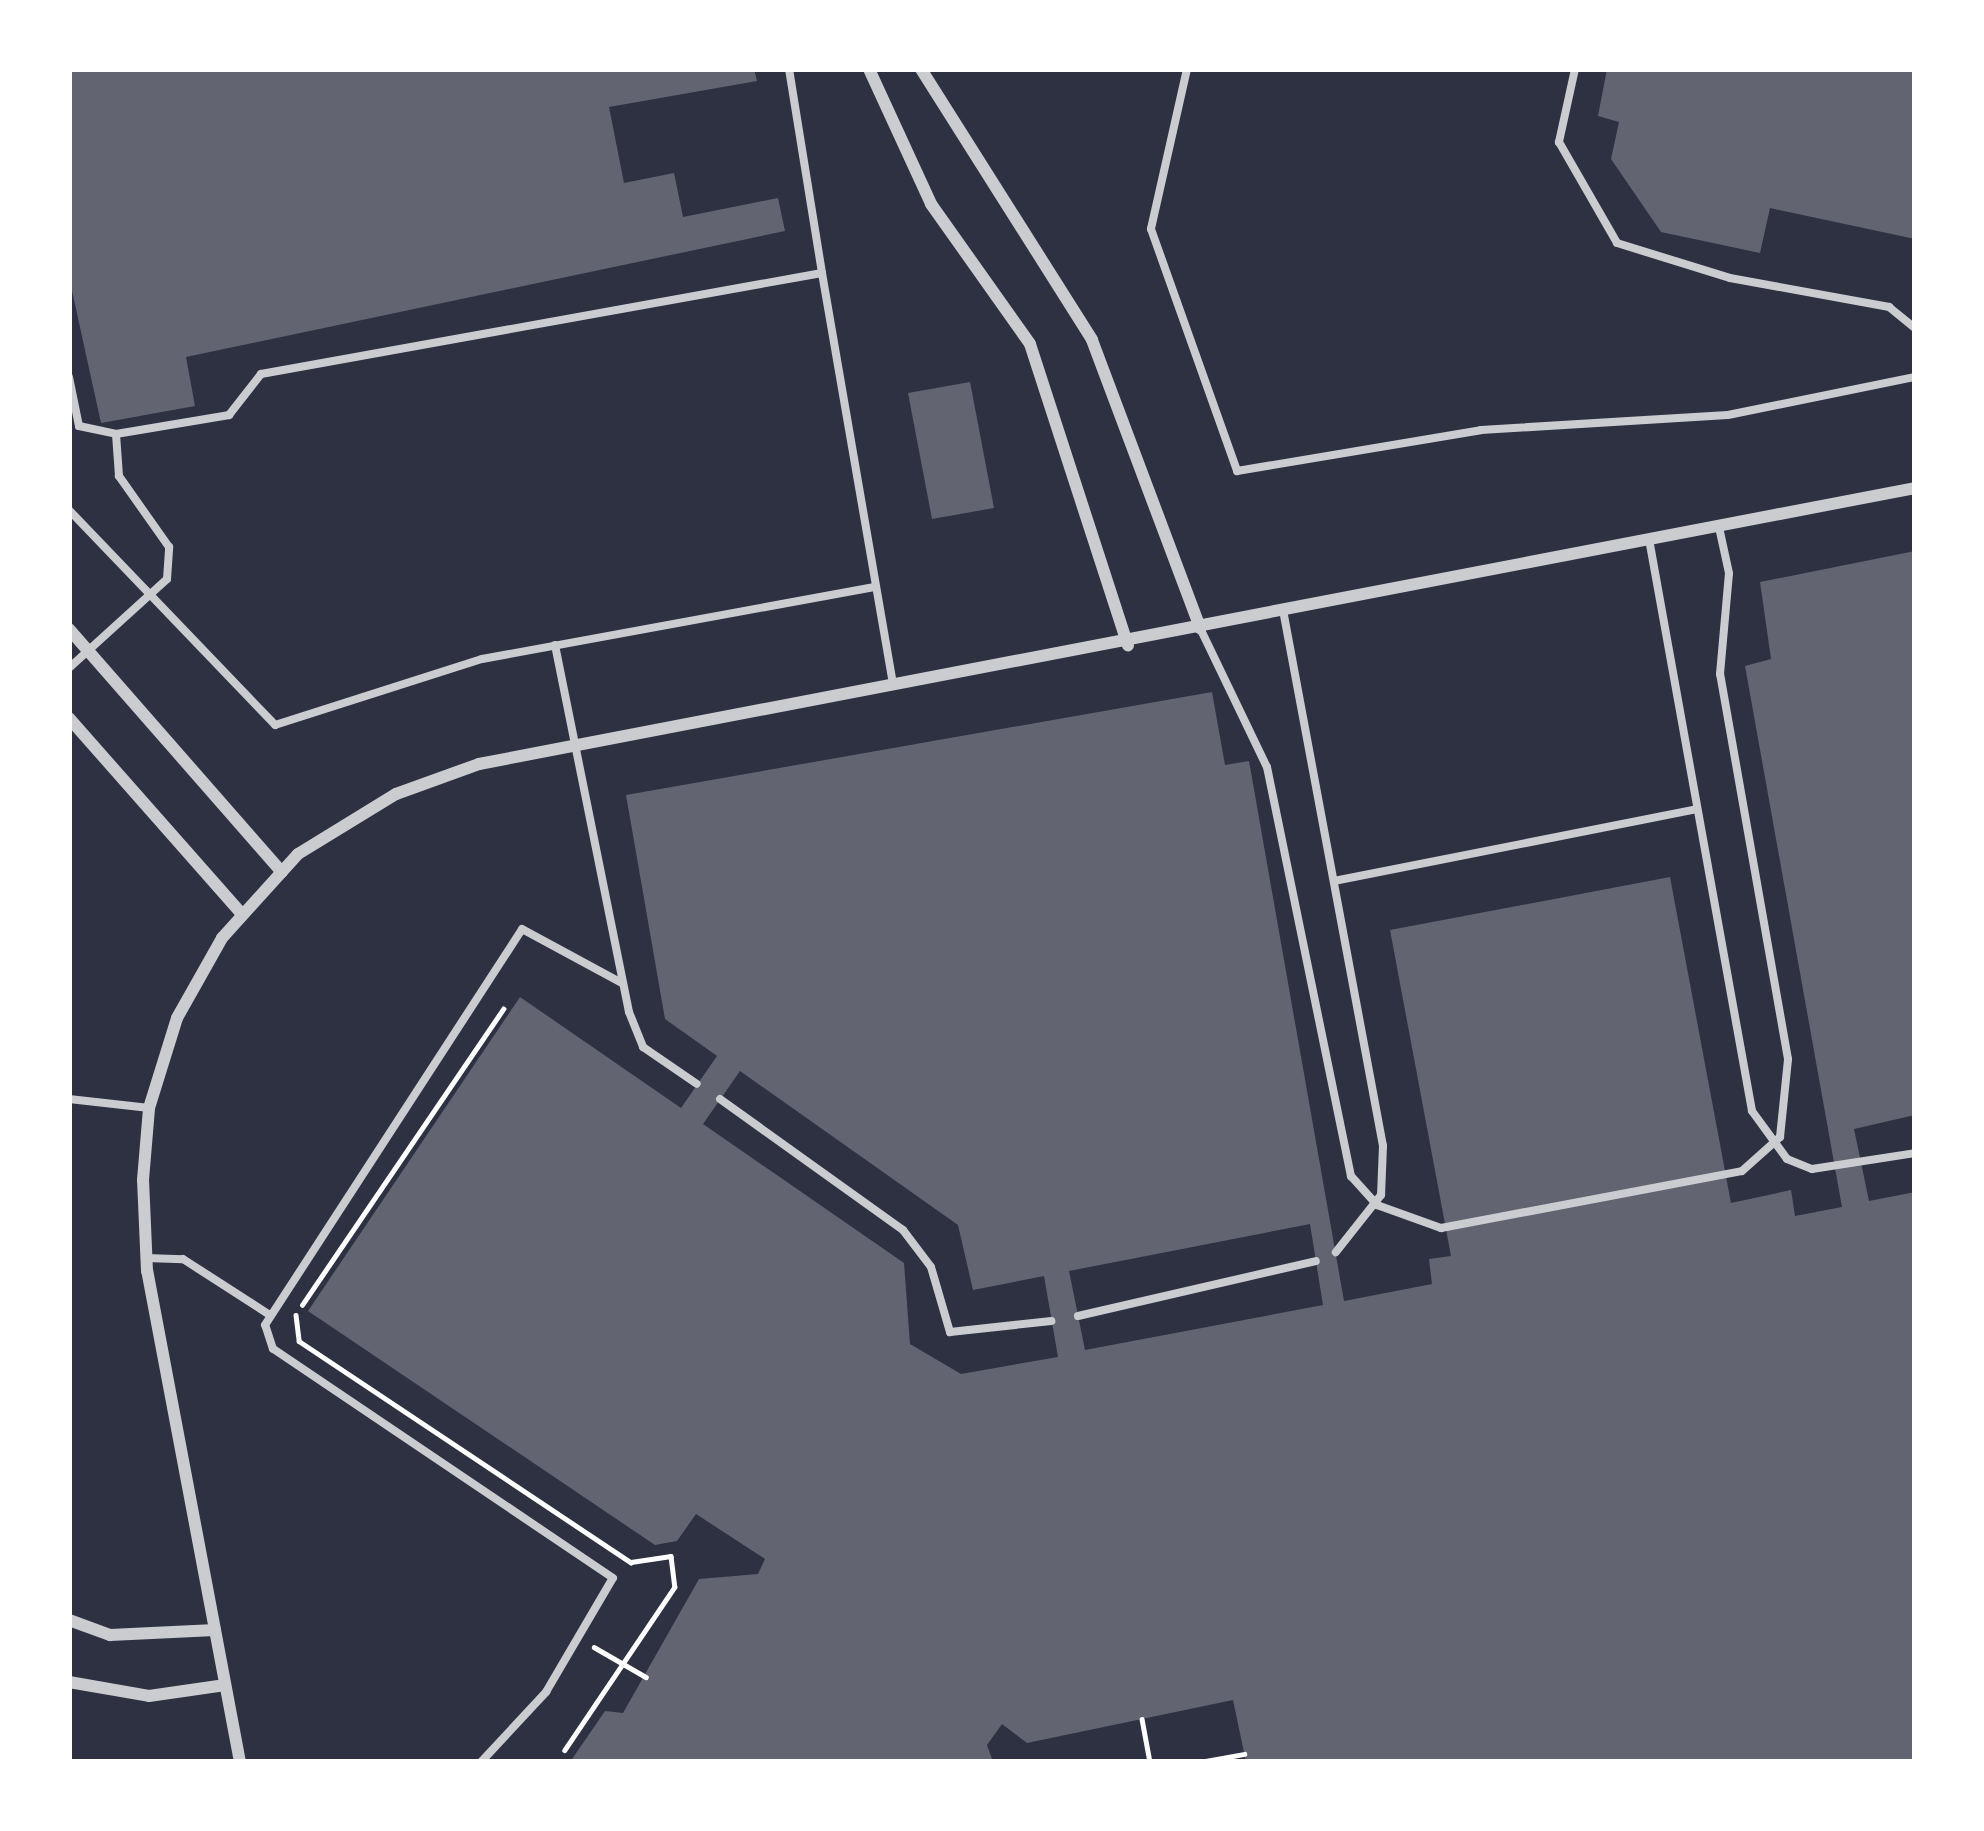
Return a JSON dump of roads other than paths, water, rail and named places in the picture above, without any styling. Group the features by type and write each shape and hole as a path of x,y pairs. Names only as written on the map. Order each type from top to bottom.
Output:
{"street":[{"path":"869,69 931,204 1030,344 1127,645"},
{"path":"921,69 1092,340 1200,628"},
{"path":"240,1762 146,1258 149,1108 177,1018 241,913 282,872 396,794 573,747 1127,645 1283,610 1915,488"},
{"path":"69,629 282,872"},
{"path":"69,718 241,913"},
{"path":"69,1620 110,1636 215,1630"},
{"path":"69,1682 149,1696 225,1684"}],"lane":[{"path":"790,69 893,688"},
{"path":"1187,69 1151,229 1237,472 1481,430 1728,415 1915,377"},
{"path":"1575,69 1559,142 1617,243 1730,278 1889,307 1915,328"},
{"path":"69,377 79,426 116,434 230,415 261,374 822,273"},
{"path":"69,668 149,602 167,579 169,548 119,476 116,434"},
{"path":"69,510 149,602 275,725 407,677 874,587"},
{"path":"1200,628 1268,766 1351,1176 1378,1205 1441,1228 1742,1171 1780,1137 1788,1059 1720,674 1730,573 1718,526"},
{"path":"1649,539 1694,810 1752,1111 1787,1159 1812,1168 1915,1153"},
{"path":"1283,610 1383,1146 1381,1195 1336,1252"},
{"path":"555,645 622,983 644,1047 697,1084"},
{"path":"1334,881 1694,810"},
{"path":"481,1762 582,1640 614,1578 274,1349 270,1315 522,929 622,983"},
{"path":"69,1100 149,1108"},
{"path":"720,1100 903,1229 931,1267 950,1332 1051,1321"},
{"path":"146,1258 183,1259 270,1315"},
{"path":"1078,1316 1316,1261"}]}
